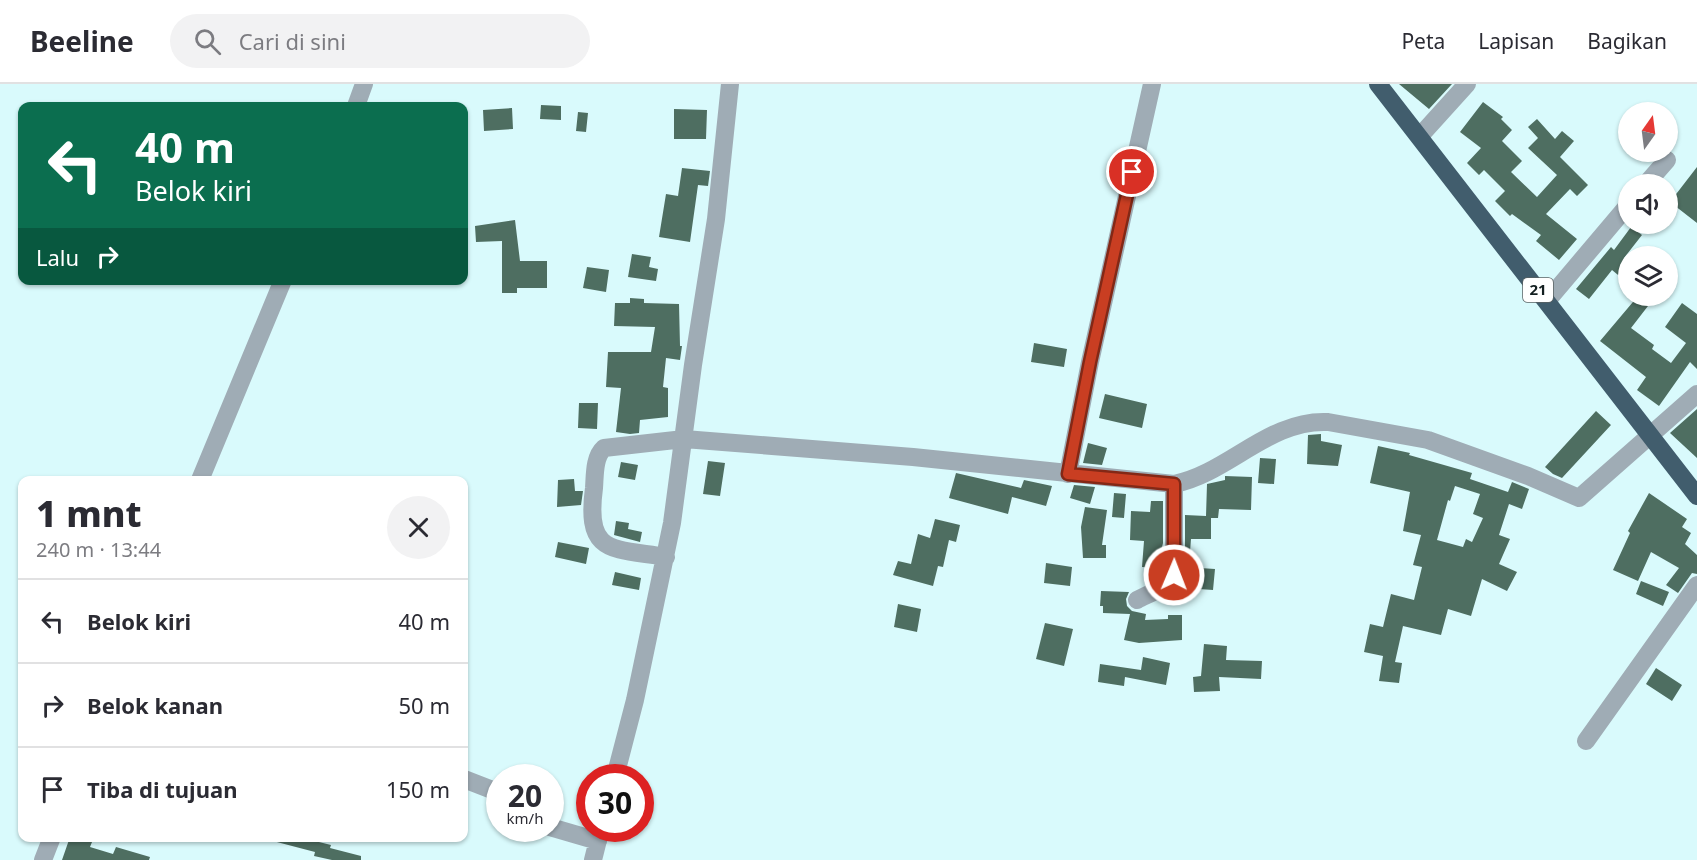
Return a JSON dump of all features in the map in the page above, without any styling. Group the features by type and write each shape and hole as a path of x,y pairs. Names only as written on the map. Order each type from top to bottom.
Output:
{"highway":[{"name":"21","path":"1378,84 1697,496"}],"street":[{"path":"357,102 364,84"},
{"path":"618,764 635,700 666,557 716,219 730,84"},
{"path":"1068,474 1090,362 1152,84"},
{"path":"1420,136 1467,84"},
{"path":"1655,174 1665,162"},
{"path":"1547,301 1618,217"},
{"path":"202,476 282,285"},
{"path":"666,557 620,549 603,544 597,538 593,530 591,504 597,465 604,448 684,439 913,457 1174,484 1201,475 1238,453 1292,427 1320,422 1428,440 1528,476 1578,498 1697,394"},
{"path":"1137,600 1161,588 1174,575 1174,484"},
{"path":"1586,741 1697,585"},
{"path":"468,781 486,788"},
{"path":"43,860 50,842"},
{"path":"593,860 598,842"}],"building":[{"path":"1399,84 1452,84 1429,109"},
{"path":"1483,102 1503,117 1501,119 1512,130 1502,141 1522,161 1511,172 1537,197 1557,175 1528,148 1538,138 1528,127 1537,119 1555,139 1562,131 1574,141 1560,157 1588,185 1577,196 1570,189 1546,214 1577,239 1559,260 1536,241 1541,235 1512,214 1510,216 1495,201 1505,191 1484,170 1479,175 1467,163 1481,148 1460,132"},
{"path":"541,105 561,106 561,120 540,119"},
{"path":"512,108 513,129 484,131 483,110"},
{"path":"674,109 707,110 706,139 674,139"},
{"path":"578,112 588,113 586,132 576,131"},
{"path":"1697,167 1697,223 1678,208 1678,192"},
{"path":"682,168 710,171 708,186 698,185 690,242 659,237 666,194 678,196"},
{"path":"515,220 520,261 547,261 547,288 517,288 517,293 502,293 502,241 476,242 475,226"},
{"path":"1626,234 1642,235 1633,246 1618,246 1618,275 1612,270 1589,299 1576,289 1611,247 1614,250"},
{"path":"632,254 651,257 649,267 658,269 656,281 628,277"},
{"path":"587,267 609,270 606,292 583,288"},
{"path":"630,298 644,299 644,303 679,304 680,346 682,346 680,360 666,358 663,387 668,388 668,417 640,420 639,433 630,434 616,432 621,388 606,387 608,352 651,352 655,327 614,326 615,303 630,303"},
{"path":"1682,303 1697,314 1697,369 1690,362 1659,406 1637,390 1646,377 1600,341 1630,306 1648,306 1631,328 1654,345 1652,349 1671,363 1686,343 1665,327"},
{"path":"1034,343 1067,349 1064,367 1031,362"},
{"path":"1105,394 1147,404 1142,428 1099,418"},
{"path":"579,403 598,403 597,429 578,428"},
{"path":"1697,409 1697,458 1670,433"},
{"path":"1596,411 1611,425 1562,478 1553,474 1545,467"},
{"path":"1321,434 1321,441 1342,445 1338,466 1307,464 1308,435"},
{"path":"1088,443 1107,448 1102,465 1083,463"},
{"path":"1378,446 1410,453 1409,455 1472,473 1470,479 1508,492 1512,482 1529,489 1522,509 1509,504 1499,535 1510,539 1499,564 1517,572 1507,591 1482,579 1471,616 1448,609 1441,635 1403,626 1395,662 1402,663 1399,683 1379,681 1383,656 1364,652 1370,624 1383,627 1391,594 1414,600 1422,567 1413,565 1421,535 1403,531 1410,492 1370,483","holes":["1455,486 1480,494 1473,514 1483,518 1472,542 1466,539 1463,547 1437,540 1448,500 1450,501"]},
{"path":"1260,458 1276,459 1274,484 1258,483"},
{"path":"708,461 725,463 720,496 703,494"},
{"path":"621,462 638,465 635,480 618,477"},
{"path":"956,473 1021,488 1024,480 1052,486 1046,506 1012,497 1008,514 949,498"},
{"path":"1225,476 1252,477 1251,510 1219,509 1218,518 1211,518 1211,539 1191,539 1190,552 1185,551 1185,515 1206,516 1207,484 1225,480"},
{"path":"574,479 575,491 583,491 581,505 557,507 558,480"},
{"path":"1074,485 1095,487 1090,504 1070,498"},
{"path":"1114,493 1126,494 1124,518 1112,517"},
{"path":"1649,493 1687,519 1682,527 1691,533 1685,544 1697,555 1697,574 1692,573 1678,593 1666,585 1679,568 1651,552 1638,581 1613,570 1630,533 1628,531"},
{"path":"1151,501 1163,501 1163,543 1157,568 1142,567 1144,541 1130,540 1131,511 1150,512"},
{"path":"1085,507 1107,510 1102,545 1106,545 1106,558 1083,558 1081,527"},
{"path":"935,519 960,525 956,542 949,540 943,567 938,566 933,586 893,575 898,561 911,564 918,534 930,538"},
{"path":"616,521 629,523 628,529 642,532 640,542 614,535"},
{"path":"558,542 589,548 586,564 555,557"},
{"path":"1046,563 1072,567 1070,586 1044,583"},
{"path":"1185,567 1215,569 1213,590 1184,588"},
{"path":"615,572 641,578 639,590 612,585"},
{"path":"1641,581 1669,592 1663,606 1636,594"},
{"path":"1101,591 1129,592 1126,599 1127,606 1132,611 1146,614 1145,620 1168,619 1168,615 1182,615 1182,640 1139,643 1124,640 1130,614 1103,613 1103,606 1100,606"},
{"path":"898,604 921,609 917,632 894,627"},
{"path":"1045,623 1073,629 1064,666 1036,659"},
{"path":"1204,644 1227,646 1226,660 1262,661 1261,679 1219,677 1220,691 1194,692 1193,677 1201,676"},
{"path":"1143,657 1170,663 1166,685 1125,677 1124,686 1098,682 1100,664 1141,670"},
{"path":"1656,668 1682,685 1672,701 1646,684"},
{"path":"68,842 92,842 90,847 113,854 116,847 150,857 149,860 62,860"},
{"path":"277,842 319,842 331,845 330,848 361,856 361,860 332,860 314,856 315,852"}],"route":[{"path":"1132,172 1068,474 1174,484 1174,575"}]}
